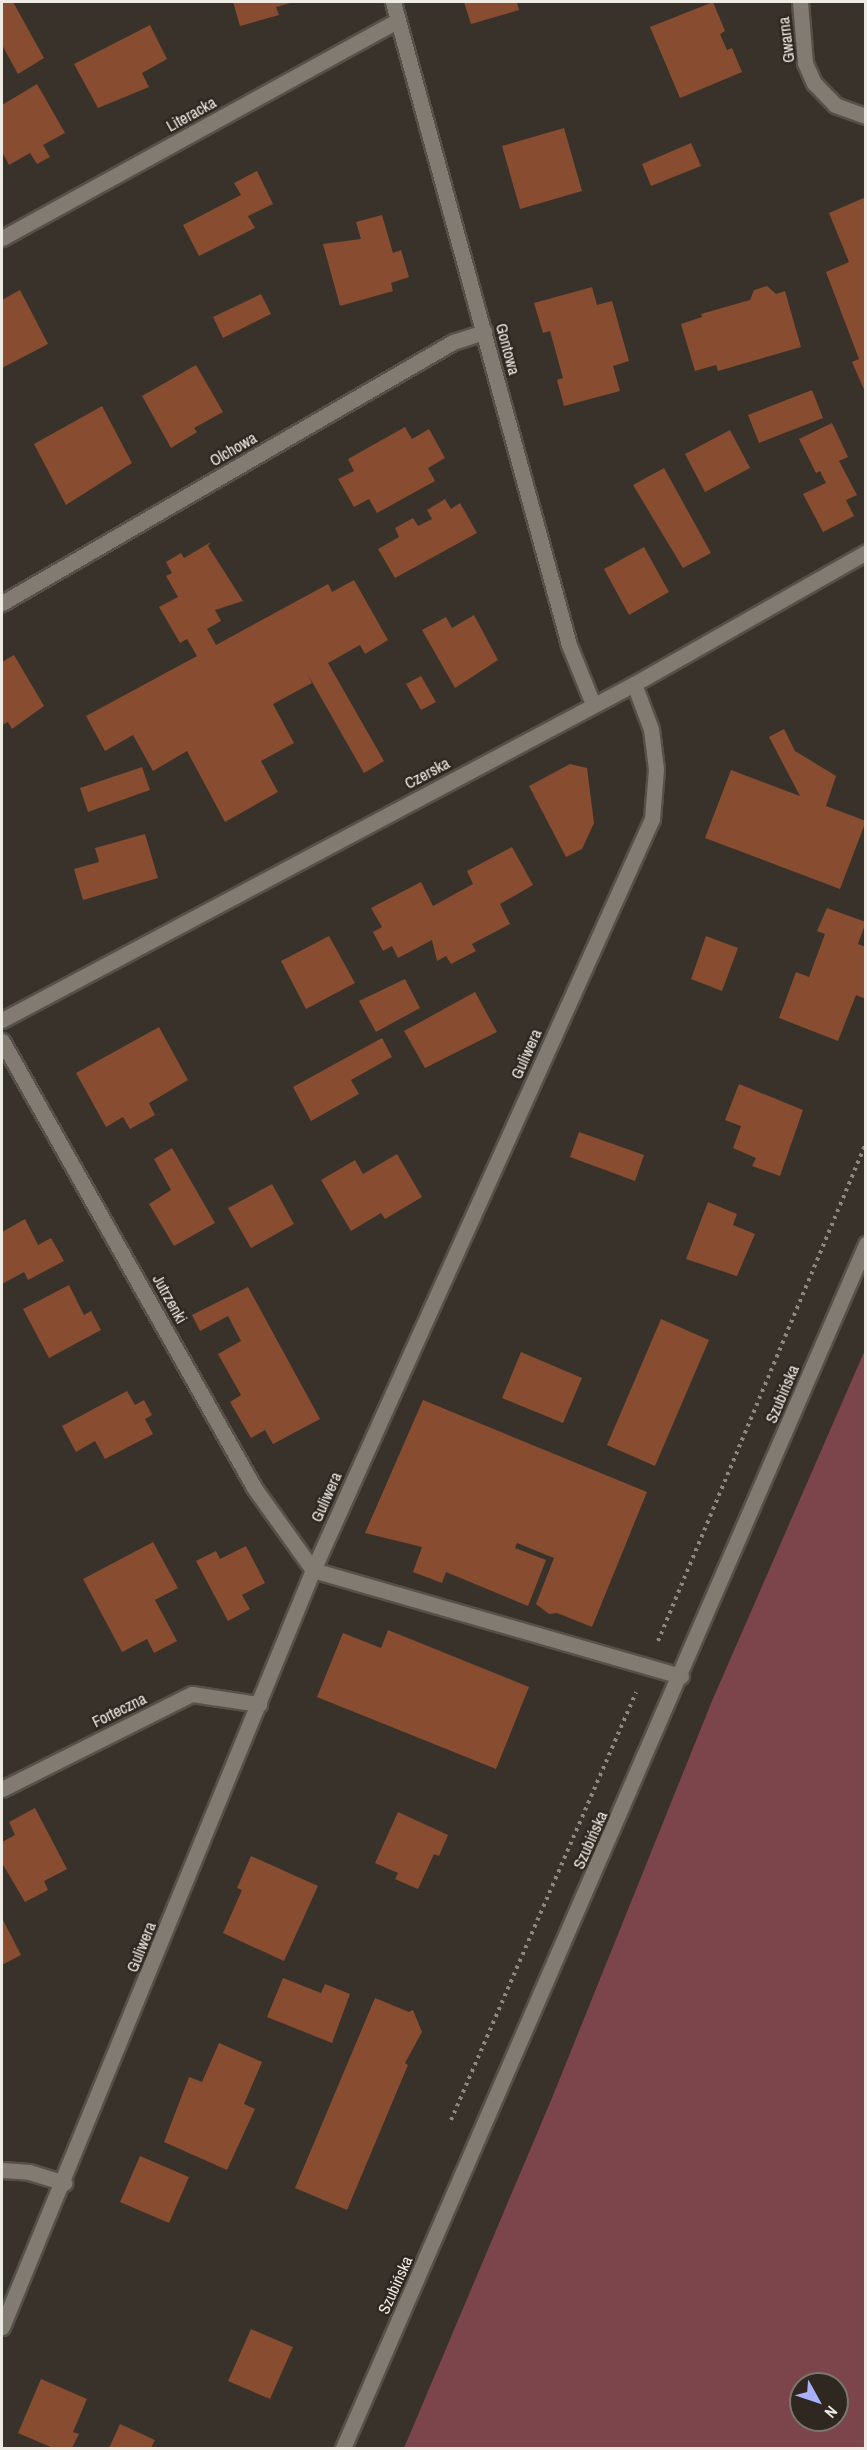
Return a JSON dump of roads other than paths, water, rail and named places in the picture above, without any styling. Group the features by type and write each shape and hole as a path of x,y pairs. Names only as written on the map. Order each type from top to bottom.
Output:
{"street":[{"name":"Gontowa","path":"393,2 569,645 593,704"},
{"name":"Gwarna","path":"800,2 805,63 814,83 835,105 866,116"},
{"name":"Literacka","path":"2,238 398,20"},
{"name":"Olchowa","path":"2,603 453,342 484,332"},
{"name":"Czerska","path":"2,1020 634,684 866,552"},
{"name":"Guliwera","path":"2,2327 64,2183 313,1570 652,819 656,769 651,729 634,684"},
{"name":"Jutrzenki","path":"2,1041 255,1489 313,1570"},
{"name":"Szubińska","path":"343,2448 681,1676 866,1244"},
{"path":"313,1570 681,1676"},
{"name":"Forteczna","path":"2,1789 192,1694 259,1704"},
{"path":"2,2170 29,2172 64,2183"}]}
